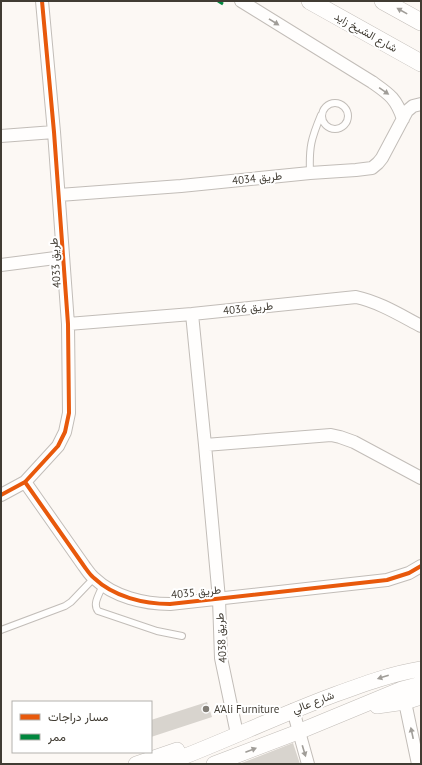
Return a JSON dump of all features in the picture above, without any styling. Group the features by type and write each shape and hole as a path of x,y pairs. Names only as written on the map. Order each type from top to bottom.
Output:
{"main road":[{"name":"شارع الشيخ زايد","path":"310,1 421,63"},
{"path":"383,1 421,22"}],"street":[{"name":"طريق 4033","path":"1,495 25,482 58,446 65,432 69,413 68,324 54,132 42,1"},
{"path":"241,1 392,96 400,108 403,118"},
{"name":"طريق 4034","path":"59,195 181,186 372,168 382,158 403,118 410,108 421,104"},
{"path":"1,136 54,132"},
{"path":"1,266 63,257"},
{"name":"طريق 4036","path":"68,324 192,314 356,297 378,304 421,326"},
{"name":"طريق 4038","path":"192,314 219,599 221,658 237,734"},
{"path":"205,445 331,435 354,442 421,478"},
{"name":"طريق 4035","path":"25,482 84,566 98,582 121,595 155,604 219,599 387,580 409,573 421,566"},
{"name":"شارع عالي","path":"165,764 204,750 293,710 381,678 400,672 421,669"},
{"name":"شارع عالي","path":"214,764 298,732 402,689 421,684"},
{"path":"350,710 405,702 421,697"},
{"path":"405,702 418,764"},
{"path":"293,710 308,764"},
{"path":"136,764 200,741 237,734"}],"lane":[{"path":"310,173 309,154 311,142 322,114 324,109 328,106 338,104 346,109 348,119 342,128 332,129 324,124 322,114"},
{"path":"1,630 65,606 98,582"},
{"path":"98,582 95,604 98,611 157,631 182,636"}],"building":[{"path":"207,702 212,717 152,737 152,720"},
{"path":"293,743 300,764 239,764"}],"marked path":[{"path":"218,1 223,4"}],"cycle path":[{"path":"1,495 25,482 58,446 65,432 69,413 68,324 54,132 42,1"},
{"path":"25,482 91,575 102,585 120,595 140,601 170,604 387,580 409,573 421,566"}],"place":[{"name":"A'Ali Furniture","path":"206,709"}]}
